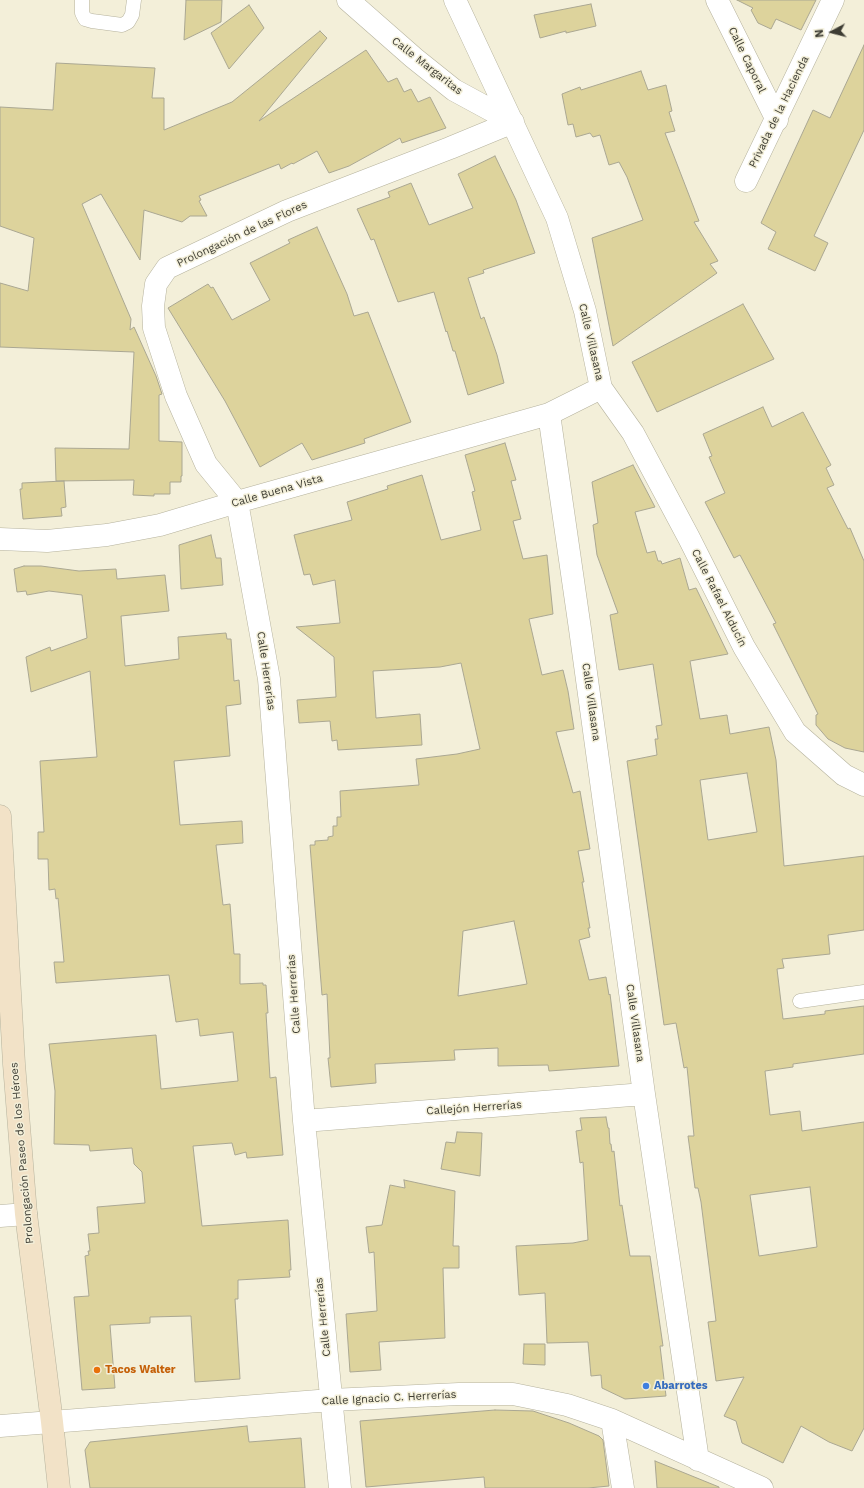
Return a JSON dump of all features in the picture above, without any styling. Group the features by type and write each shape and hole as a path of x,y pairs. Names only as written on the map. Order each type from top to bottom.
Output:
{"street":[{"name":"Calle Margaritas","path":"348,0 414,58 454,90 513,122"},
{"name":"Calle Villasana","path":"455,0 557,218 585,312 601,388 549,414 644,1094 698,1460"},
{"name":"Calle Caporal","path":"717,0 777,120"},
{"name":"Privada de la Hacienda","path":"746,181 777,120 833,0"},
{"name":"Prolongación de las Flores","path":"237,502 206,464 176,396 154,328 153,306 156,284 167,268 287,211 513,122"},
{"name":"Calle Rafael Alducín","path":"601,388 633,433 689,538 744,647 795,732 844,775 864,785"},
{"name":"Calle Buena Vista","path":"0,539 47,541 107,536 160,525 549,414"},
{"name":"Calle Herrerías","path":"237,502 269,679 304,1121 340,1488"},
{"name":"Prolongación Paseo de los Héroes","path":"0,816 4,953 26,1214 59,1488"},
{"name":"Callejón Herrerías","path":"304,1121 644,1094"},
{"path":"0,1216 26,1214"},
{"name":"Calle Ignacio C. Herrerías","path":"0,1426 331,1400 459,1394 513,1394 567,1406 612,1420 762,1488"},
{"path":"612,1420 623,1488"}],"lane":[{"path":"82,0 82,13 85,18 92,21 122,25 128,22 132,15 134,0"},
{"path":"800,1001 864,992"}],"building":[{"path":"186,0 222,0 221,22 184,40"},
{"path":"737,0 816,0 801,30 776,19 771,29 758,23 751,10 753,8"},
{"path":"591,4 596,26 566,33 566,31 540,38 534,15"},
{"path":"249,5 264,28 229,69 211,33"},
{"path":"320,31 327,38 259,121 366,50 388,82 397,78 404,92 411,89 418,102 430,97 446,128 402,143 400,138 349,166 329,173 317,151 281,169 279,164 199,196 201,200 199,201 207,216 190,216 182,222 144,210 140,260 101,194 82,204 131,319 130,330 134,327 156,376 162,394 159,395 159,441 182,442 182,476 181,482 170,482 170,494 154,494 154,496 133,495 134,480 56,481 55,448 129,449 134,352 0,347 0,283 28,291 34,238 0,226 0,107 53,110 56,63 155,68 152,98 164,98 164,130 232,102"},
{"path":"864,45 864,130 814,236 828,243 815,271 768,249 776,232 761,223 813,110 830,118"},
{"path":"641,71 648,90 666,85 672,111 669,112 675,131 665,133 699,221 694,222 718,261 710,264 717,273 613,346 592,238 643,220 627,177 619,162 609,165 600,135 593,137 590,133 576,137 573,124 568,125 562,94 580,87 581,90"},
{"path":"495,156 516,200 535,253 483,270 484,273 468,278 481,319 484,317 497,355 504,383 468,395 455,351 453,351 447,331 446,332 434,292 398,302 374,239 371,240 357,209 390,197 388,192 411,183 429,225 473,208 458,174"},
{"path":"317,227 347,294 354,316 368,312 411,422 364,439 365,443 312,460 302,443 260,467 225,401 168,308 208,284 211,288 213,287 232,320 270,300 250,263 290,243 288,240"},
{"path":"743,304 774,359 657,412 632,362"},
{"path":"763,407 772,427 803,412 831,465 826,468 834,485 827,488 848,529 850,528 864,561 864,752 845,748 828,739 816,725 816,715 818,714 773,624 776,623 740,555 734,558 705,502 725,493 709,457 712,456 703,434"},
{"path":"505,443 516,480 511,481 521,519 513,521 523,559 547,555 553,614 529,619 542,675 563,670 568,691 574,729 556,732 573,793 580,791 590,849 578,851 590,928 588,928 590,937 579,940 589,980 606,977 609,995 610,994 619,1066 549,1071 548,1065 498,1066 498,1048 454,1050 455,1060 375,1064 376,1083 331,1087 328,1058 330,1058 327,994 322,995 310,845 315,845 315,841 328,840 328,837 333,836 333,826 337,826 337,817 341,817 340,791 419,785 416,759 457,754 480,749 461,663 440,667 373,671 376,718 420,714 422,745 338,750 337,740 332,741 330,721 299,723 297,700 336,697 334,657 296,627 340,623 335,580 313,585 310,574 304,575 294,535 352,520 347,502 388,489 387,486 422,475 441,540 481,530 472,492 475,491 465,455","holes":["514,921 527,984 458,996 463,931"]},
{"path":"633,465 655,507 635,512 647,553 655,551 658,561 661,561 662,564 680,558 689,590 696,588 728,654 690,661 700,719 727,715 730,734 769,727 776,760 784,866 864,856 864,930 828,935 830,954 782,959 784,968 777,969 783,1019 825,1014 825,1011 864,1006 864,1054 793,1064 793,1067 765,1071 770,1115 800,1111 802,1131 864,1122 864,1428 852,1451 829,1442 801,1426 783,1463 742,1443 736,1421 724,1416 744,1377 716,1381 708,1322 716,1321 701,1202 698,1188 695,1188 688,1136 694,1136 687,1067 684,1068 676,1023 664,1025 627,761 657,755 655,739 658,739 656,726 662,725 653,664 619,670 610,615 618,613 597,555 593,525 598,523 592,482","holes":["747,773 757,832 708,840 700,780","810,1187 817,1247 759,1256 750,1195"]},
{"path":"64,481 66,507 61,508 62,516 23,519 20,489 22,489 22,483"},
{"path":"211,535 216,558 221,558 223,585 181,589 179,545"},
{"path":"24,566 41,566 79,571 116,569 117,579 165,575 169,611 121,616 125,666 179,659 178,637 226,633 227,639 231,639 234,681 239,680 241,704 226,706 230,756 174,761 180,825 242,821 243,843 216,845 223,905 230,904 234,954 240,954 240,984 263,983 263,985 266,985 268,1013 266,1013 270,1078 276,1077 283,1155 247,1158 246,1152 235,1155 232,1143 193,1146 202,1226 288,1220 291,1270 289,1270 290,1277 238,1280 238,1299 235,1299 240,1379 195,1382 191,1316 150,1317 150,1323 110,1325 115,1388 82,1390 74,1297 89,1296 85,1256 89,1255 88,1251 90,1251 88,1234 99,1233 97,1207 145,1203 142,1172 134,1164 132,1148 90,1151 89,1145 54,1144 55,1091 49,1044 156,1035 161,1089 238,1081 233,1032 200,1036 198,1019 176,1022 169,975 56,983 54,962 64,962 58,898 56,899 55,889 49,890 48,859 38,859 38,832 44,832 40,761 97,757 90,671 31,692 26,657 50,647 51,651 87,638 82,595 49,591 27,595 26,591 17,592 14,569"},
{"path":"606,1117 609,1128 610,1144 612,1152 614,1151 620,1206 622,1205 630,1256 650,1256 663,1346 660,1346 666,1396 625,1399 602,1388 601,1375 591,1376 588,1342 547,1343 545,1293 519,1295 516,1246 573,1243 588,1240 583,1162 580,1163 576,1131 582,1130 580,1118"},
{"path":"457,1132 482,1133 480,1176 441,1169 446,1142 455,1143"},
{"path":"404,1180 455,1191 453,1246 459,1246 459,1268 443,1268 445,1338 379,1342 381,1370 350,1372 346,1314 377,1311 374,1252 369,1253 366,1227 382,1225 390,1185 405,1188"},
{"path":"524,1344 545,1344 545,1365 523,1364"},
{"path":"495,1410 533,1411 569,1423 599,1436 603,1440 609,1486 588,1488 485,1488 484,1477 366,1487 360,1421"},
{"path":"247,1426 249,1442 301,1438 305,1488 90,1488 85,1450 90,1442"},
{"path":"655,1461 719,1487 719,1488 657,1488"}],"place":[{"name":"Tacos Walter","path":"97,1370"},
{"name":"Abarrotes","path":"646,1386"}]}
